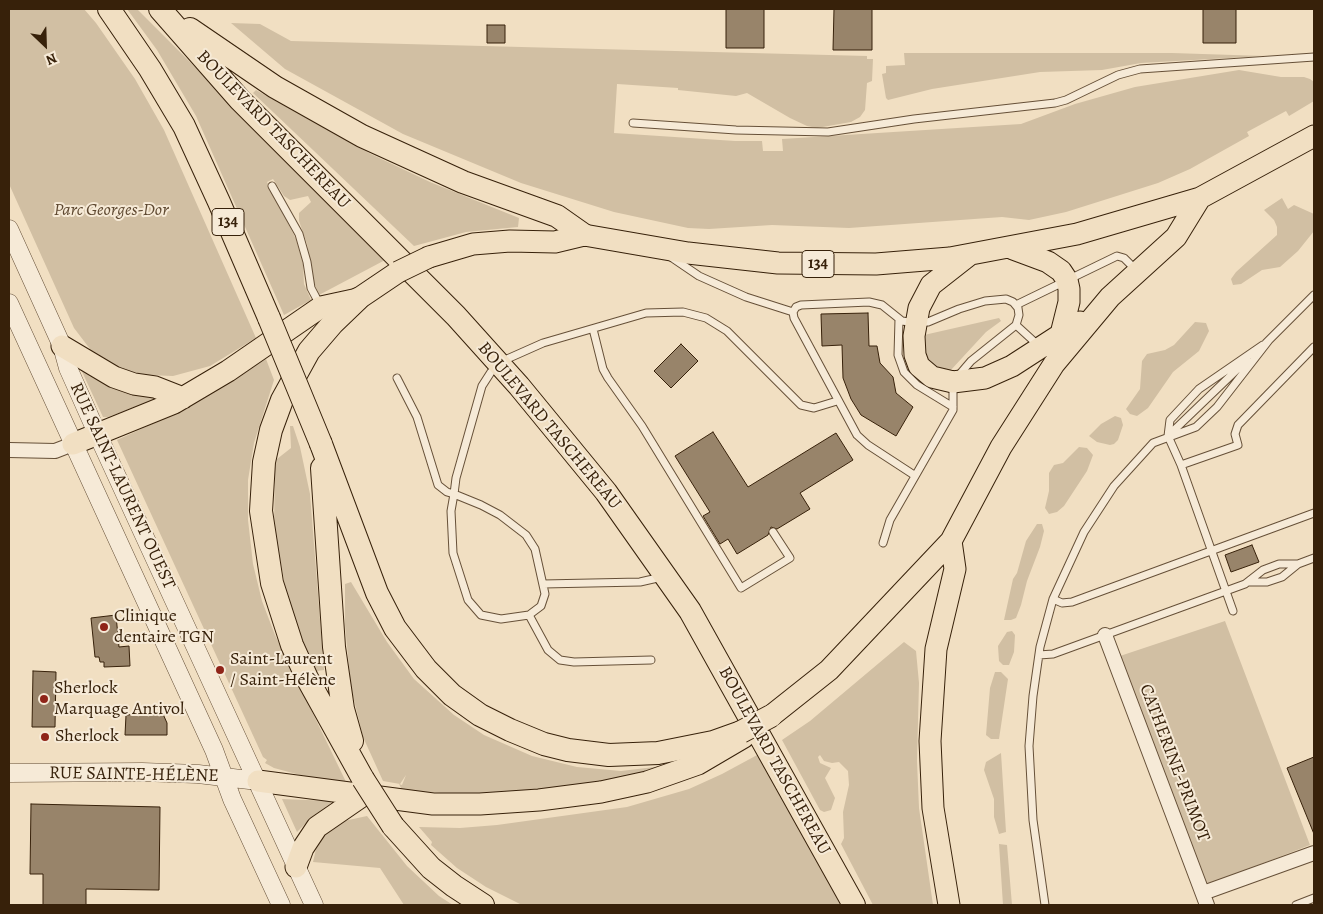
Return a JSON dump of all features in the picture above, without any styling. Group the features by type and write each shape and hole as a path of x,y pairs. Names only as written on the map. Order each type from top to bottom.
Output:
{"highway":[{"name":"134","path":"109,9 150,68 184,126 213,187 321,444"},
{"path":"162,9 231,59 348,128 462,182 557,216 584,234"},
{"name":"BOULEVARD TASCHEREAU","path":"162,9 240,100 416,274 500,364 606,492 667,575 726,672 854,905"},
{"path":"358,299 333,323 309,351 282,400 267,446 262,476 261,504 268,566 286,629 307,678 362,787 431,868 454,886 484,905"},
{"path":"321,444 337,670 346,723 362,787"},
{"path":"321,444 378,592 395,628 426,669 448,691 475,711 533,740 568,750 596,754 658,753 713,742 743,735 771,716"}],"main road":[{"name":"134","path":"584,234 657,248 761,262 838,265 913,262 968,256 1011,249 1094,230 1200,198 1306,141"},
{"path":"968,256 931,285 922,302 908,321 914,350 920,366 932,377 953,382 977,380 1047,356 1098,311 1176,237 1200,198"},
{"path":"73,444 156,411 183,398 228,371 321,307 358,299 398,272 429,257 473,244 510,241 554,242 584,234"},
{"path":"771,716 828,670 951,541 993,461 1036,390 1047,356 1061,334 1070,296 1067,280 1061,271 1048,262 1011,249"},
{"path":"1061,334 1098,311"},
{"path":"62,346 114,377 134,384 155,387 183,398"},
{"path":"948,905 933,808 930,741 936,649 955,569 951,541"},
{"path":"258,781 362,787 433,804 480,804 601,792 633,786 678,772 710,758 743,735"},
{"path":"296,867 303,848 317,827 362,787"}],"street":[{"name":"RUE SAINT-LAURENT OUEST","path":"9,229 62,346 68,368 97,433 314,905"},
{"name":"RUE SAINT-LAURENT OUEST","path":"9,304 211,744 281,905"},
{"path":"10,450 55,451 73,444"},
{"name":"CATHERINE-PRIMOT","path":"1105,635 1205,899"},
{"name":"RUE SAINTE-HÉLÈNE","path":"9,773 142,772 258,781"},
{"path":"1205,899 1314,853"}],"lane":[{"path":"634,124 778,132 828,132 914,119 1055,103 1066,100 1118,76 1140,69 1314,58"},
{"path":"272,186 299,234 307,262 311,288 321,307"},
{"path":"657,248 699,276 712,280 760,303 793,312"},
{"path":"1016,305 1117,256 1124,258 1137,272"},
{"path":"1168,436 1314,295"},
{"path":"793,312 796,307 801,305 869,302 882,305 908,321 928,322 959,309 985,302 1006,299 1016,305 1019,315 1016,325 971,361 953,382 953,407 890,520 883,543"},
{"path":"397,378 418,418 438,485 446,492 454,494 500,515 526,535 535,549 545,594 541,606 529,615 501,619 481,615 468,600 453,553 451,511 454,494 482,386 486,377 500,364 531,348 658,311 695,314 727,331 801,405 814,408 837,401"},
{"path":"793,312 812,356 861,439 914,475"},
{"path":"908,321 898,355 904,372 917,384 953,407"},
{"path":"1016,325 1047,356"},
{"path":"593,329 608,378 642,426 741,588 790,558 773,532"},
{"path":"1045,905 1033,820 1029,768 1032,702 1039,655 1053,599 1079,542 1103,500 1152,444 1168,436 1196,427 1217,407 1269,340"},
{"path":"1233,612 1181,465 1168,436 1171,418 1200,389 1269,340"},
{"path":"1181,465 1238,445 1235,434 1238,425 1314,347"},
{"path":"1053,599 1062,603 1072,602 1314,513"},
{"path":"1249,582 1267,582 1282,577 1298,564 1314,558"},
{"path":"1039,655 1052,654 1249,582 1266,570 1280,564 1298,564"},
{"path":"543,584 640,582 667,575"},
{"path":"529,615 548,650 560,660 574,662 651,660"},
{"path":"1296,905 1314,898"}],"green space":[{"name":"Parc Georges-Dor","path":"9,9 84,9 96,23 135,79 164,130 256,338 210,366 173,376 147,375 120,369 88,352 90,349 74,328 9,184"},
{"path":"127,9 137,9 387,259 319,295 313,280 307,244 299,221 299,213 311,202 308,196 290,200 284,196 273,179 267,182 296,239 303,264 304,284 311,300 284,315 196,116 157,50"},
{"path":"231,23 260,24 291,41 867,56 867,59 873,59 872,81 867,83 865,110 860,117 851,122 817,128 807,126 790,118 747,93 736,96 678,90 678,88 617,84 614,133 762,141 763,151 783,151 782,139 1021,124 1075,104 1135,87 1239,70 1281,77 1304,77 1310,79 1314,82 1314,101 1289,116 1286,111 1247,132 1249,136 1190,169 1158,183 1066,212 1029,220 1002,217 849,228 772,225 709,229 688,228 614,212 521,183 403,134 285,69"},
{"path":"904,53 1172,53 1264,56 1141,63 1102,70 1040,72 932,89 888,100 882,74 886,73 886,66 905,65"},
{"path":"256,90 371,154 430,182 519,218 518,227 466,232 414,246 253,93"},
{"path":"1282,198 1288,209 1294,205 1314,214 1314,231 1298,251 1280,267 1262,270 1241,284 1233,285 1231,279 1236,272 1277,235 1277,227 1274,220 1264,210"},
{"path":"999,318 1001,321 986,332 950,371 940,371 925,359 924,335"},
{"path":"1195,322 1206,323 1209,331 1199,351 1173,372 1148,408 1137,416 1130,414 1126,409 1140,389 1142,361 1147,354 1165,350 1174,345"},
{"path":"266,359 274,380 254,443 248,480 248,520 253,564 262,601 275,635 347,784 300,775 274,768 265,763 267,760 263,757 117,440 187,408"},
{"path":"79,365 134,394 154,398 155,400 108,417 103,417"},
{"path":"1115,416 1121,418 1123,425 1118,440 1114,444 1097,442 1089,436 1101,424"},
{"path":"290,426 293,426 300,447 310,494 324,670 317,671 301,636 286,592 274,525 275,469 277,459 291,448"},
{"path":"1079,447 1087,448 1093,455 1087,471 1064,506 1057,512 1049,514 1045,508 1049,491 1049,473 1054,465 1063,463"},
{"path":"1037,524 1042,524 1044,531 1021,605 1016,618 1004,620 1013,579 1017,573 1026,541"},
{"path":"351,582 387,642 414,679 454,715 484,735 532,756 577,767 621,771 671,765 629,779 518,793 440,793 402,790 399,784 402,785 406,775 400,784 383,781 363,737 351,688 345,625 345,584"},
{"path":"1225,621 1310,845 1207,885 1120,656"},
{"path":"1012,631 1015,635 1014,652 1009,665 1003,665 999,661 998,646 1007,632"},
{"path":"904,642 916,651 919,683 917,761 919,808 933,905 873,905 841,844 844,838 843,812 849,785 848,771 839,762 832,763 824,761 820,755 818,757 820,763 831,768 825,778 835,798 831,810 824,812 820,810 782,740 810,721"},
{"path":"995,672 1001,672 1008,679 999,739 991,739 986,735 990,688"},
{"path":"1001,753 1006,832 999,834 994,817 994,799 984,770 986,762"},
{"path":"759,754 843,905 522,905 486,887 457,868 431,845 432,842 419,827 460,828 497,825 627,807 689,789"},
{"path":"282,799 331,801 331,803 312,817 297,832"},
{"path":"367,816 407,866 439,896 453,905 404,905 380,868 313,862 316,849 328,830 344,821"},
{"path":"999,844 1007,845 1012,905 1003,905"}],"building":[{"path":"726,9 764,9 764,48 726,48"},
{"path":"834,9 872,9 872,50 833,50"},
{"path":"1203,9 1236,9 1236,43 1203,43"},
{"path":"487,25 505,25 505,43 487,43"},
{"path":"868,313 869,346 877,346 880,363 893,377 896,393 913,407 896,436 861,415 851,399 843,378 842,345 822,346 821,314"},
{"path":"681,344 698,361 671,388 654,371"},
{"path":"713,432 748,487 836,433 853,460 800,493 810,509 777,529 771,527 768,535 737,554 728,539 720,544 703,516 710,512 675,456"},
{"path":"1252,545 1259,562 1231,572 1225,555"},
{"path":"116,615 119,647 129,646 130,666 104,667 104,662 100,662 99,657 95,657 91,618"},
{"name":"Sherlock Marquage Antivol","path":"33,671 56,672 55,727 32,727"},
{"path":"163,714 167,723 167,735 125,735 126,715"},
{"path":"1314,757 1314,834 1287,768"},
{"path":"31,804 160,807 159,890 86,889 86,905 43,905 43,874 30,874"}],"place":[{"name":"Clinique dentaire TGN","path":"104,627"},
{"name":"Saint-Laurent / Saint-Hélène","path":"220,670"},
{"name":"Sherlock Marquage Antivol","path":"44,699"},
{"name":"Sherlock","path":"45,737"}]}
